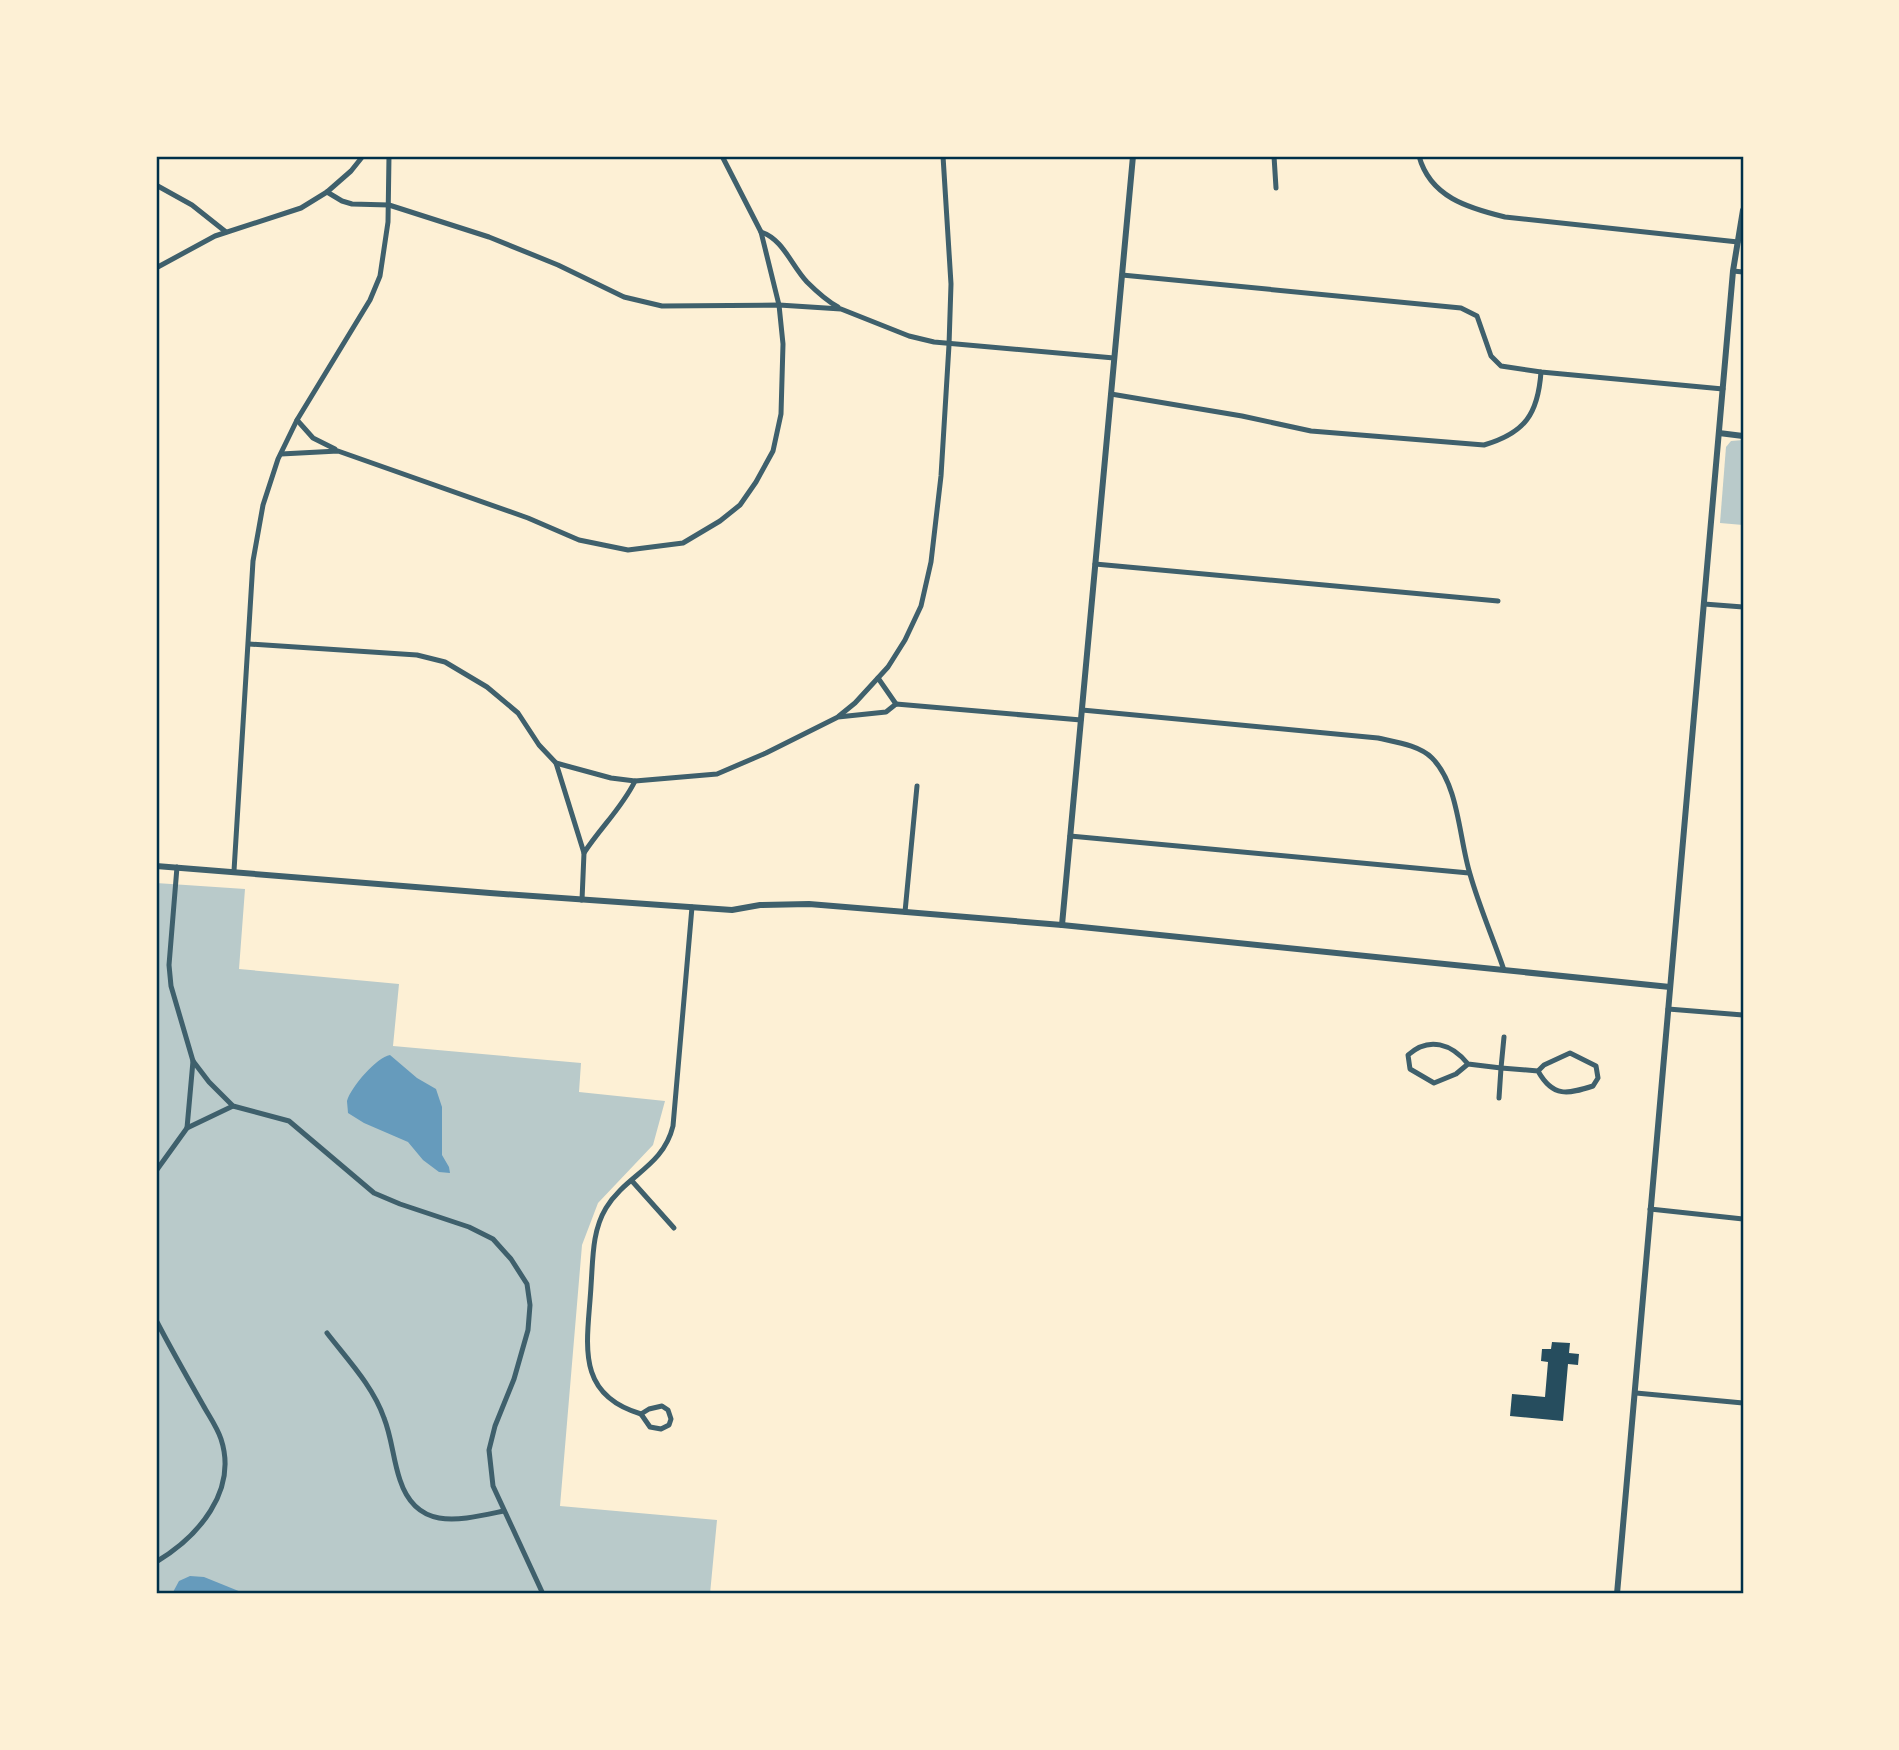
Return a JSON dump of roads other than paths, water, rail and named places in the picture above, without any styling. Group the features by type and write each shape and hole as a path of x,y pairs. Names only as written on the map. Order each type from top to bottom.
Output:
{"street":[{"path":"156,268 182,252 226,232 301,208 327,192 351,171 363,156"},
{"path":"234,871 253,561 263,505 281,454 297,420 370,300 380,276 389,205 389,156"},
{"path":"297,420 313,438 338,451 528,517 579,540 628,550 684,543 720,522 740,505 773,451 781,414 783,344 779,305 761,232 722,156"},
{"path":"556,763 611,778 635,781 717,774 838,717 855,703 888,667 905,640 921,606 931,562 942,476 951,284 943,156"},
{"path":"1062,925 1133,156"},
{"path":"1274,156 1276,188"},
{"path":"1413,156 1419,158 1436,187 1456,203 1475,210 1505,217 1738,243"},
{"path":"156,185 192,205 226,232"},
{"path":"327,192 352,204 389,205 489,237 558,265 624,297 663,306 779,305 841,309"},
{"path":"1617,1594 1733,271 1743,211"},
{"path":"761,232 778,242 807,281 841,309 909,336 950,345 1114,358"},
{"path":"1733,271 1743,272"},
{"path":"1122,275 1461,308 1478,316 1490,356 1501,366 1723,389"},
{"path":"1111,394 1242,416 1311,431 1484,445 1520,429 1532,414 1541,372"},
{"path":"1719,433 1743,436"},
{"path":"281,454 338,451"},
{"path":"1095,564 1498,601"},
{"path":"1704,604 1743,607"},
{"path":"249,644 417,655 446,662 487,687 518,713 539,745 556,763 584,853 583,900"},
{"path":"878,678 896,704"},
{"path":"838,717 886,712 896,704 1081,720"},
{"path":"1082,710 1377,738 1413,747 1431,756 1441,769 1454,801 1469,873 1504,970"},
{"path":"584,853 615,813 635,781"},
{"path":"905,912 917,786"},
{"path":"1070,836 1469,873"},
{"path":"156,866 732,910 760,905 809,904 1062,925 1670,987"},
{"path":"177,867 169,965 171,986 193,1062 187,1128"},
{"path":"641,1415 649,1409 662,1406 668,1410 671,1419 669,1425 660,1429 650,1427 641,1415 621,1407 603,1393 593,1379 588,1361 587,1340 592,1258 597,1228 607,1207 669,1142 673,1126 692,907"},
{"path":"1668,1009 1743,1015"},
{"path":"1499,1098 1504,1037"},
{"path":"1468,1064 1456,1074 1434,1083 1410,1069 1408,1055 1421,1047 1436,1043 1457,1052 1468,1064 1538,1071 1544,1065 1570,1053 1596,1066 1598,1078 1593,1086 1568,1094 1561,1093 1542,1078 1538,1071"},
{"path":"193,1062 233,1107 289,1121 374,1193 469,1227 493,1239 511,1259 527,1284 530,1305 528,1330 489,1450 493,1486 543,1594"},
{"path":"156,1171 187,1128 233,1107"},
{"path":"632,1181 674,1228"},
{"path":"1650,1209 1743,1219"},
{"path":"156,1320 221,1439 226,1470 222,1490 202,1522 172,1553 156,1562"},
{"path":"327,1333 373,1395 384,1416 399,1479 409,1502 421,1514 435,1518 457,1519 503,1511"},
{"path":"1636,1393 1743,1403"}],"water":[{"path":"390,1055 417,1078 436,1089 442,1107 442,1155 450,1173 439,1172 423,1160 408,1142 348,1113 347,1101 354,1088 372,1067"},
{"path":"190,1576 204,1577 246,1594 172,1594 179,1581"}]}
